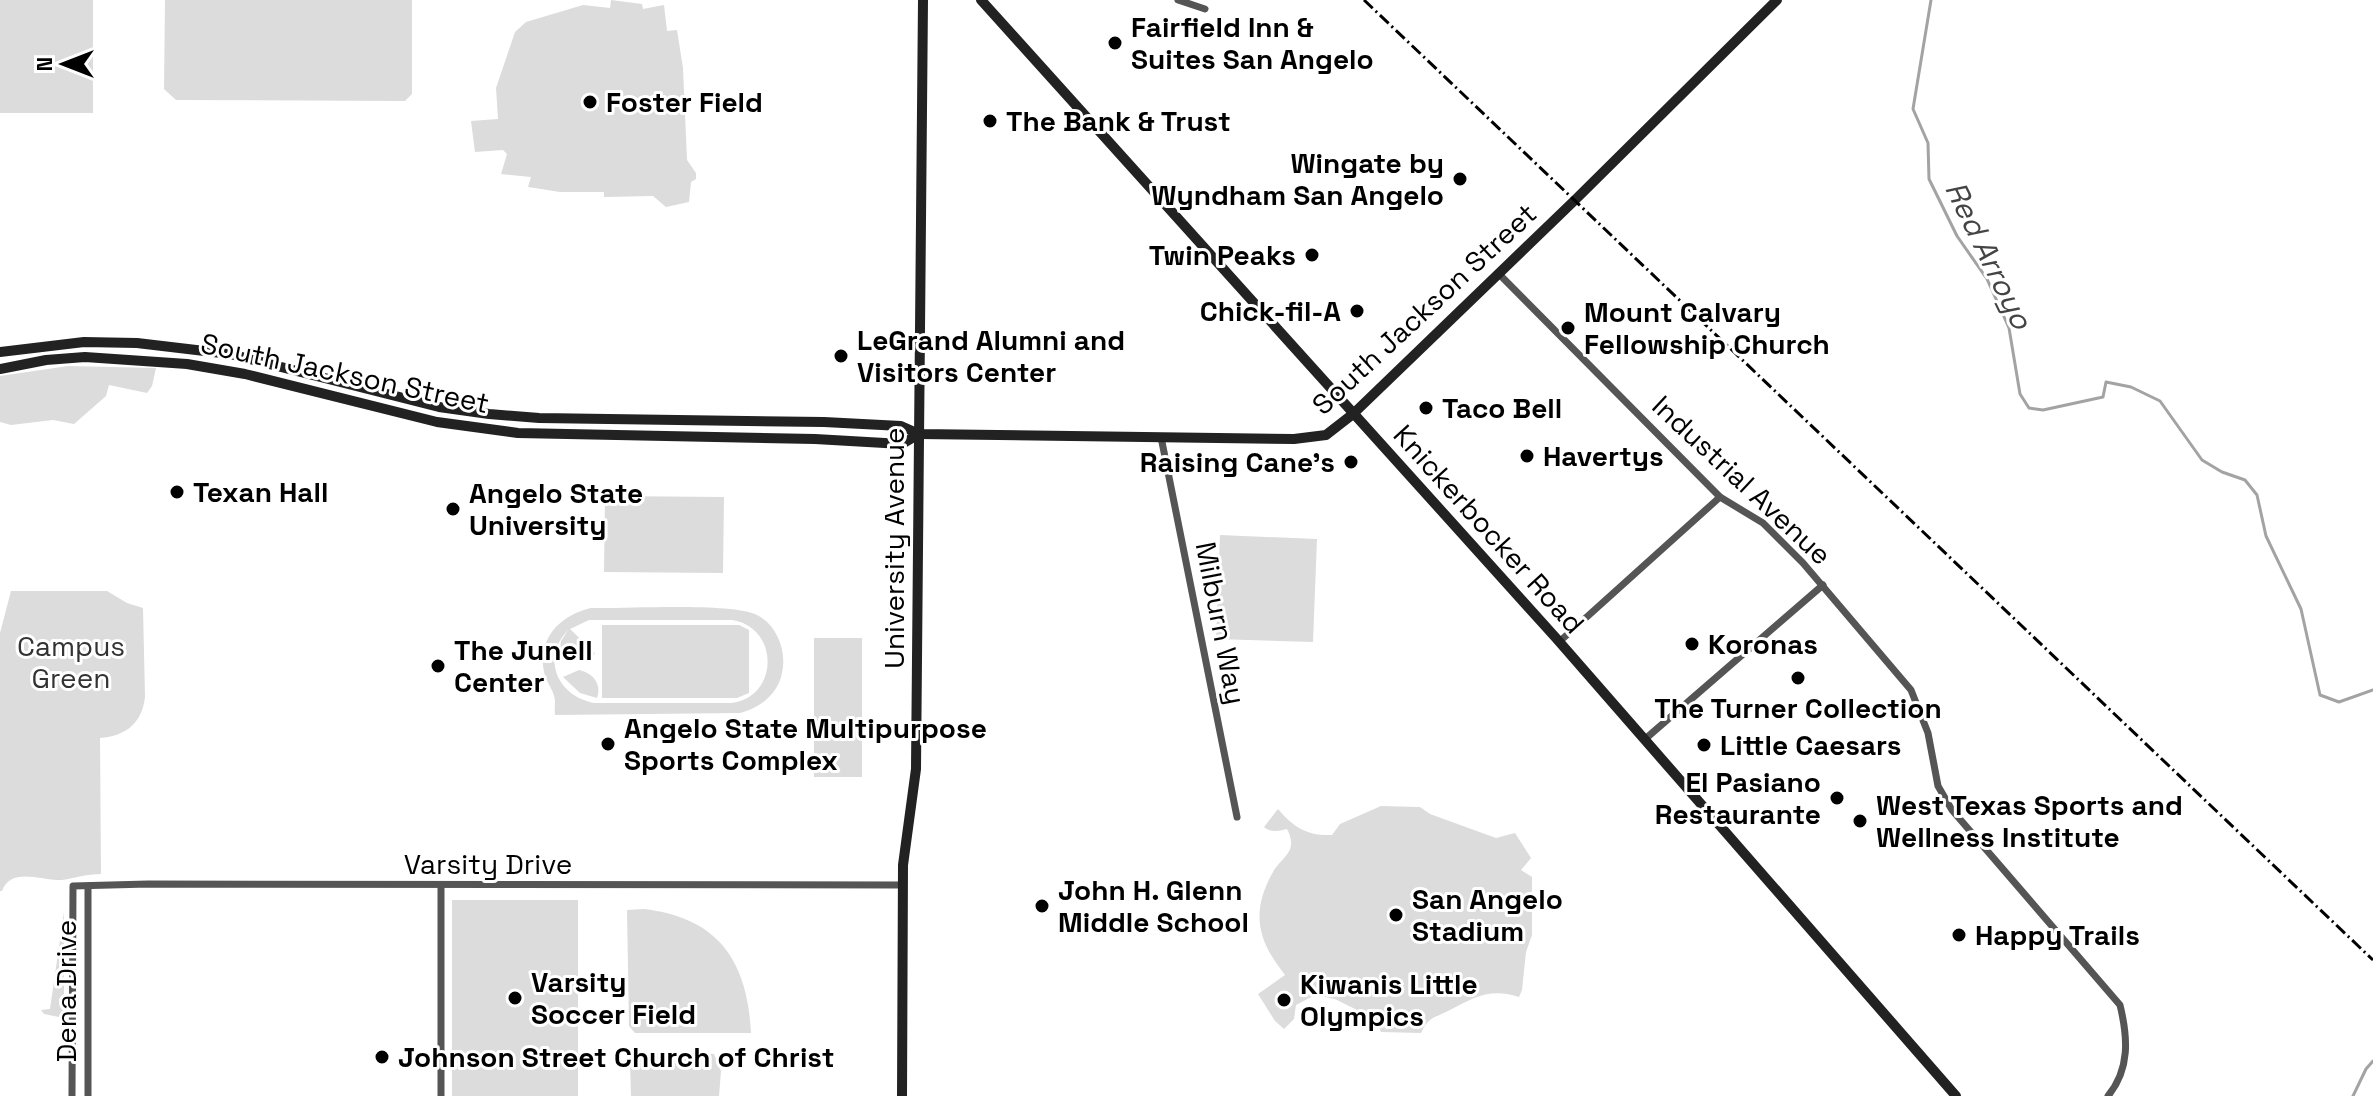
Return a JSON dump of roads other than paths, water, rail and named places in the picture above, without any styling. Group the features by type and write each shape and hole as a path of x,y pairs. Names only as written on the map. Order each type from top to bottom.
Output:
{"street":[{"name":"University Avenue","path":"902,1096 903,885 916,769 923,0"},
{"name":"Knickerbocker Road","path":"981,0 1559,642 1956,1096"},
{"path":"1178,0 1205,9"},
{"name":"South Jackson Street","path":"0,352 84,342 137,343 230,354 439,407 539,418 824,422 901,426 919,434 1294,439 1326,435 1353,414 1499,274 1777,0"},
{"name":"Industrial Avenue","path":"1499,274 1720,497 1763,523 1823,585 1911,690 1928,733 1938,786 1952,810 2120,1005 2126,1030 2124,1067 2117,1085 2108,1096"},
{"name":"South Jackson Street","path":"0,369 46,360 85,357 187,364 245,374 437,422 518,433 815,439 902,444 919,434"},
{"name":"Milburn Way","path":"1161,437 1237,817"},
{"path":"1559,642 1720,497"},
{"path":"1644,740 1823,585"},
{"name":"Varsity Drive","path":"73,886 903,885"},
{"name":"Dena Drive","path":"72,1096 73,886"},
{"name":"Dena Drive","path":"88,886 88,1096"},
{"path":"441,886 441,1096"}],"waterway":[{"name":"Red Arroyo","path":"1931,0 1913,109 1928,143 1929,179 1957,236 1987,279 2009,328 2020,394 2029,408 2043,410 2103,397 2106,382 2131,387 2160,401 2202,460 2222,472 2245,480 2257,495 2266,536 2301,609 2320,695 2339,702 2373,690"},
{"name":"Red Arroyo","path":"2353,1096 2373,1061"}],"railway":[{"path":"1364,0 2373,960"}],"place":[{"name":"Fairfield Inn & Suites San Angelo","path":"1115,43"},
{"name":"Foster Field","path":"590,102"},
{"name":"The Bank & Trust","path":"990,121"},
{"name":"Wingate by Wyndham San Angelo","path":"1460,179"},
{"name":"Twin Peaks","path":"1312,255"},
{"name":"Chick-fil-A","path":"1357,311"},
{"name":"Mount Calvary Fellowship Church","path":"1568,328"},
{"name":"LeGrand Alumni and Visitors Center","path":"841,356"},
{"name":"Taco Bell","path":"1426,408"},
{"name":"Havertys","path":"1527,456"},
{"name":"Raising Cane's","path":"1351,462"},
{"name":"Texan Hall","path":"177,492"},
{"name":"Angelo State University","path":"453,509"},
{"name":"Koronas","path":"1692,644"},
{"name":"The Junell Center","path":"438,666"},
{"name":"The Turner Collection","path":"1798,678"},
{"name":"Angelo State Multipurpose Sports Complex","path":"608,744"},
{"name":"Little Caesars","path":"1704,745"},
{"name":"El Pasiano Restaurante","path":"1837,798"},
{"name":"West Texas Sports and Wellness Institute","path":"1860,821"},
{"name":"John H. Glenn Middle School","path":"1042,906"},
{"name":"San Angelo Stadium","path":"1396,915"},
{"name":"Happy Trails","path":"1959,935"},
{"name":"Varsity Soccer Field","path":"515,998"},
{"name":"Kiwanis Little Olympics","path":"1284,1000"},
{"name":"Johnson Street Church of Christ","path":"382,1057"}],"park label":[{"name":"Campus Green","path":"71,662"}]}
